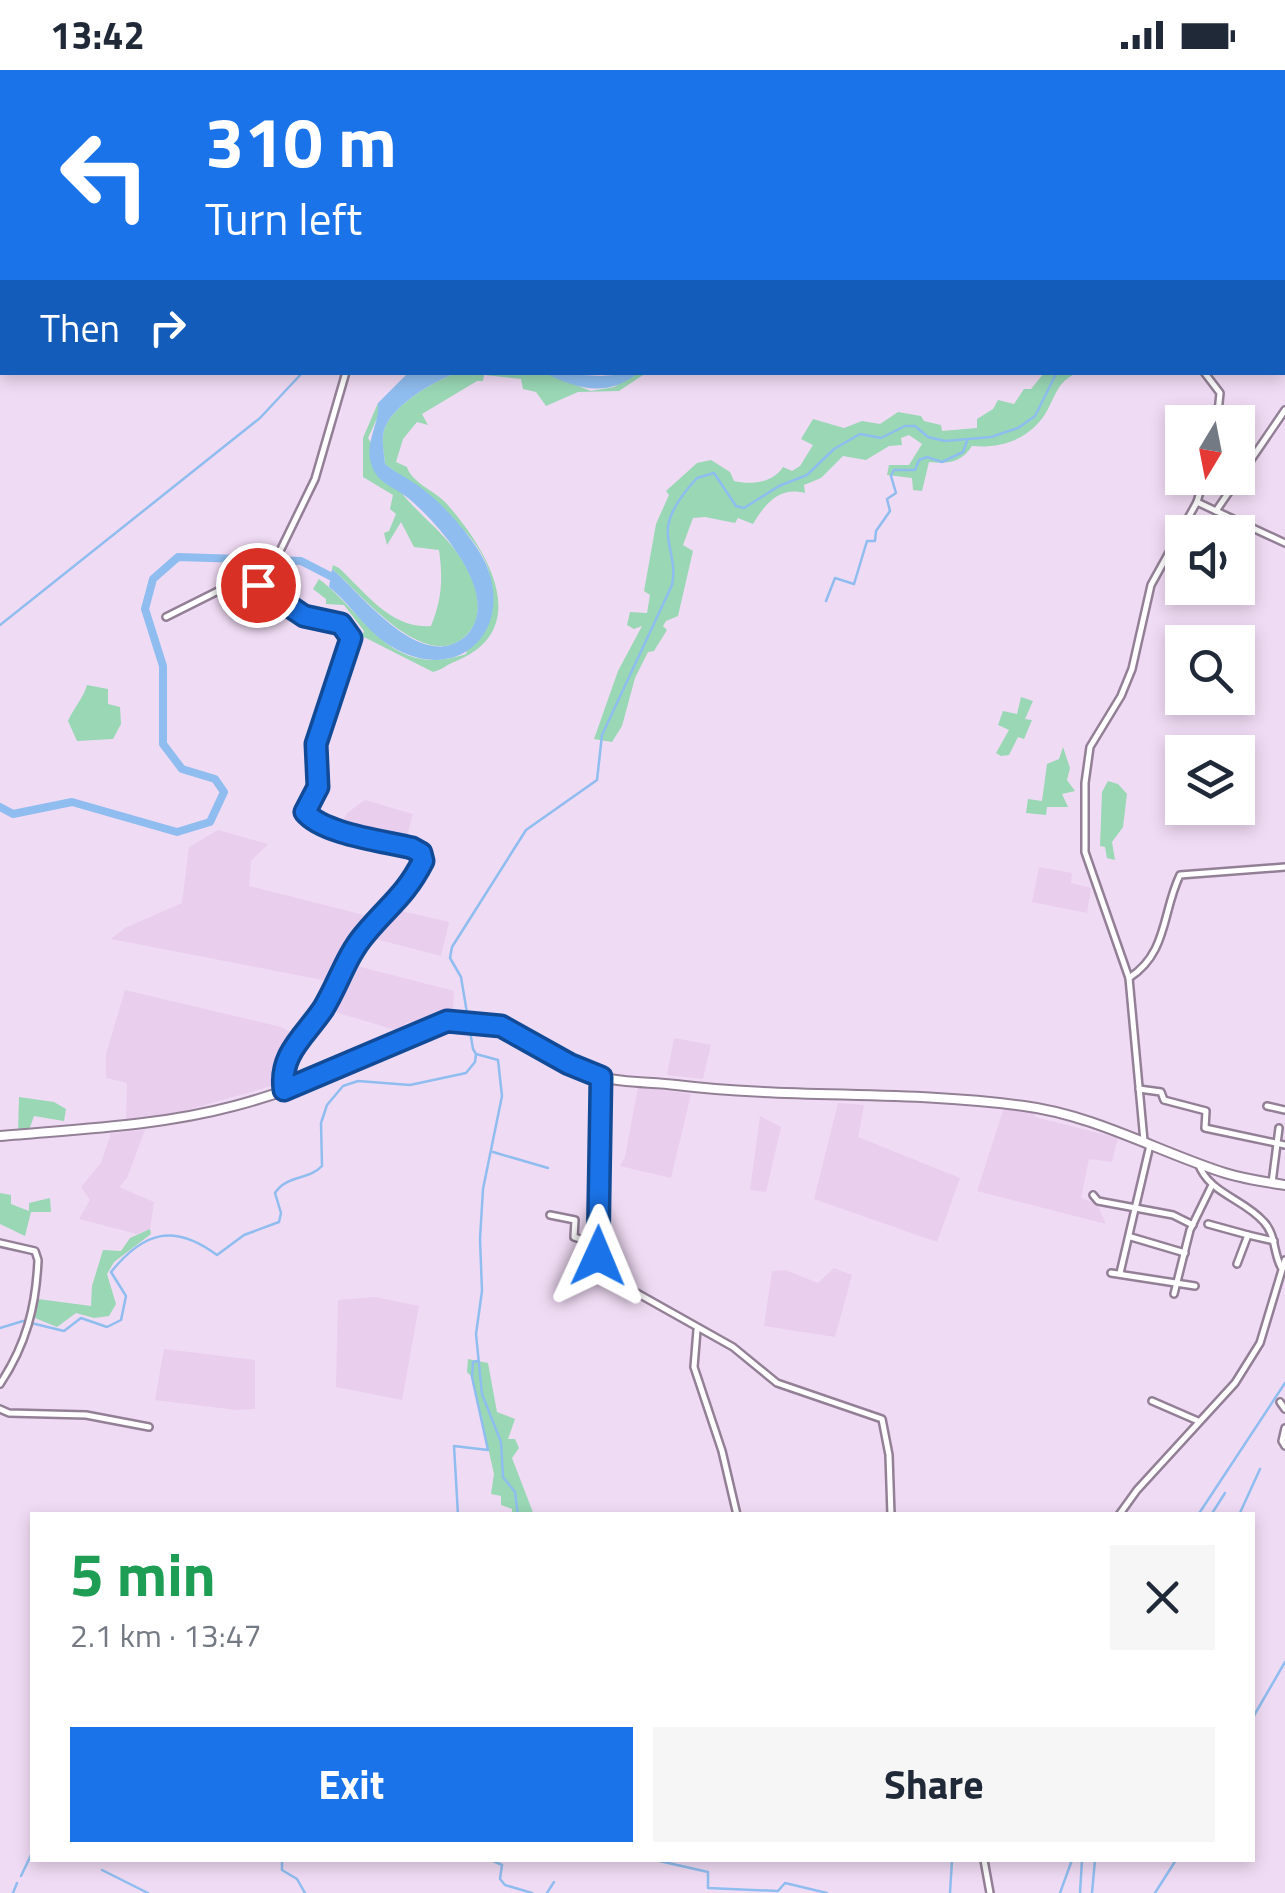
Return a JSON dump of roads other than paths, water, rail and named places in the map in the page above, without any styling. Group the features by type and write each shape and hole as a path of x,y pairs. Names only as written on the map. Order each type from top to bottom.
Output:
{"main road":[{"path":"0,1136 184,1117 284,1090 457,1020 501,1026 601,1077 745,1093 904,1094 986,1101 1071,1116 1198,1163 1285,1185"}],"street":[{"path":"282,549 314,479 345,375"},
{"path":"1206,375 1220,393 1219,405"},
{"path":"1216,511 1285,410"},
{"path":"1120,1273 1137,1209 1147,1144 1129,978 1085,852 1088,757 1127,682 1151,585 1199,495"},
{"path":"1197,502 1285,543"},
{"path":"166,617 236,582 258,585 304,616 345,627 351,638 316,744 318,787 305,812 333,828 412,848 421,853 423,861 408,891 364,934 322,1010 292,1046 282,1076 284,1090"},
{"path":"1129,978 1146,965 1163,936 1180,875 1285,867"},
{"path":"601,1077 599,1245 600,1266 606,1278 732,1348 778,1382 882,1420 888,1438 891,1512"},
{"path":"1139,1089 1160,1092 1164,1100 1206,1111 1205,1128 1281,1144"},
{"path":"1267,1106 1285,1110"},
{"path":"1272,1183 1281,1144 1280,1128"},
{"path":"1121,1512 1198,1421 1228,1394 1260,1343 1283,1264 1266,1223 1246,1205 1212,1186 1198,1163"},
{"path":"1174,1294 1192,1225 1212,1186"},
{"path":"1093,1195 1098,1201 1173,1215 1192,1225"},
{"path":"550,1215 575,1220 574,1238 599,1245"},
{"path":"1208,1224 1274,1242"},
{"path":"1237,1264 1248,1235"},
{"path":"1131,1237 1186,1253"},
{"path":"0,1243 37,1255 30,1328 23,1348 0,1384"},
{"path":"1111,1272 1195,1286"},
{"path":"697,1329 694,1367 722,1451 735,1512"},
{"path":"1152,1401 1198,1421"},
{"path":"1280,1402 1285,1408"},
{"path":"0,1409 26,1414 86,1415 149,1427"},
{"path":"1285,1428 1285,1446"},
{"path":"984,1862 990,1893"}],"water":[{"path":"406,375 451,375 398,409 383,434 385,464 441,504 473,542 492,584 493,607 488,627 477,643 462,654 443,660 420,658 386,643 329,587 332,569 402,633 434,646 459,641 476,619 474,587 457,553 419,508 373,469 369,451 378,403"},
{"path":"550,375 635,375 603,388 569,383"}],"waterway":[{"path":"0,625 260,418 300,375"},
{"path":"518,1512 515,1492 503,1477 501,1442 482,1394 476,1334 482,1291 483,1189 502,1096 498,1060 476,1054 473,1049 461,977 450,958 452,947 526,830 597,780 602,735 672,585 669,520 697,478 714,473 736,506 744,508 779,486 807,475 834,449 860,434 881,438 905,426 915,426 928,437 945,441 991,437 1018,428 1035,416 1056,375"},
{"path":"826,601 835,578 854,584 867,541 875,541 876,531 890,511 887,499 896,493 891,476 894,470 915,470 919,460 927,457 942,462 963,452 967,441"},
{"path":"1255,526 1267,532"},
{"path":"1255,533 1283,545"},
{"path":"1275,535 1285,540"},
{"path":"0,807 13,814 72,802 177,832 210,822 224,792 215,779 182,769 163,744 163,666 145,609 153,579 178,557 301,561 338,580"},
{"path":"0,1328 23,1321 64,1331 81,1318 107,1327 121,1320 126,1296 111,1272 136,1247 161,1236 174,1236 202,1245 217,1255 244,1235 279,1222 281,1213 275,1193 285,1183 322,1166 321,1123 327,1105 343,1086 358,1081 410,1085 466,1073 476,1054"},
{"path":"493,1152 548,1168"},
{"path":"458,1512 454,1446 488,1450 472,1377 473,1362 477,1361"},
{"path":"1200,1512 1285,1383"},
{"path":"1240,1512 1260,1469"},
{"path":"1213,1512 1225,1493"},
{"path":"1255,1714 1285,1662"},
{"path":"21,1876 30,1857"},
{"path":"282,1862 282,1870 297,1879 305,1893"},
{"path":"495,1862 502,1865 500,1879 505,1885 532,1893"},
{"path":"664,1862 708,1872 708,1888 778,1891 785,1883 827,1893"},
{"path":"950,1893 952,1862"},
{"path":"1060,1893 1071,1862"},
{"path":"1080,1893 1082,1862"},
{"path":"1092,1893 1095,1862"},
{"path":"1155,1893 1175,1862"},
{"path":"102,1870 148,1893"},
{"path":"547,1893 554,1882"},
{"path":"13,1893 17,1883"}]}
